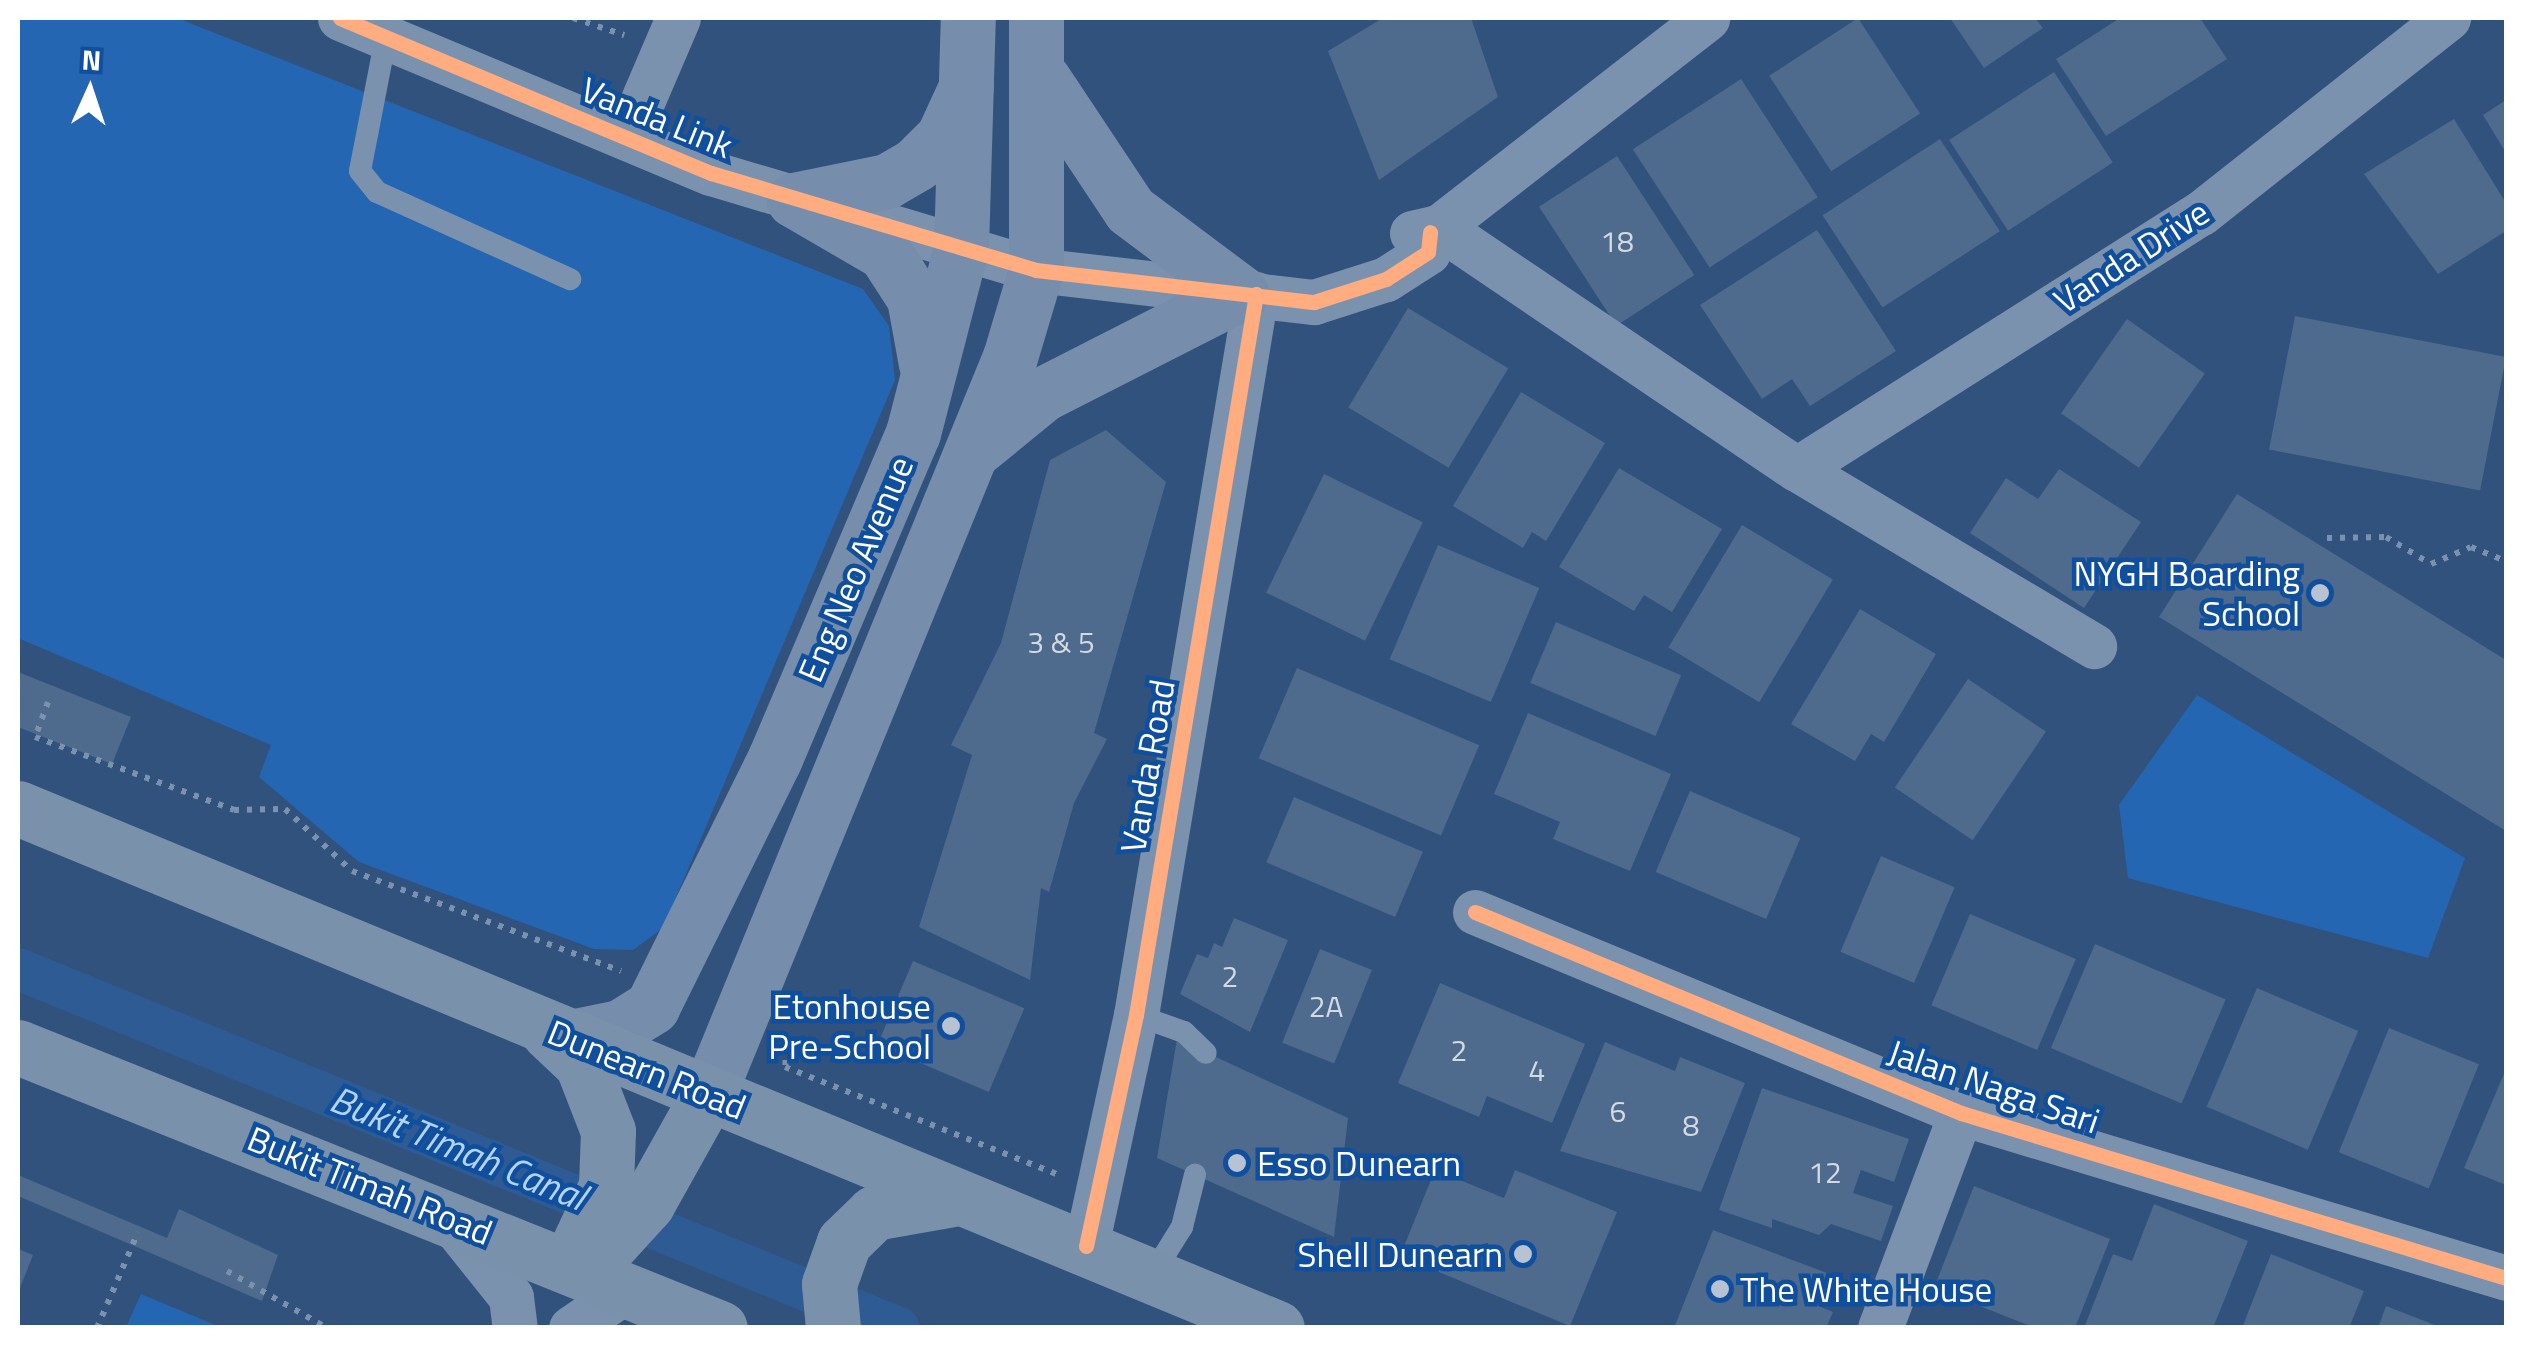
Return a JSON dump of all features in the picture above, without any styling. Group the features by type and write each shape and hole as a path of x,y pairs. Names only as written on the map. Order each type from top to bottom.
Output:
{"highway":[{"name":"Dunearn Road","path":"18,808 1278,1328"},
{"path":"558,1033 582,1064 600,1097 606,1186 598,1258"},
{"name":"Bukit Timah Road","path":"18,1047 444,1214 598,1258 720,1328"},
{"path":"598,1258 673,1162 709,1094"},
{"path":"831,1325 844,1242 874,1213 958,1198"}],"main road":[{"name":"Eng Neo Avenue","path":"558,1033 620,1027 652,1007 775,758 929,387 961,248 972,74 968,18"},
{"name":"Eng Neo Avenue","path":"709,1094 974,451 1036,270 1036,18"},
{"path":"1039,72 1130,210 1254,294"},
{"path":"794,200 887,181 916,164 943,137 972,74"},
{"path":"794,200 885,252 914,298 929,387"},
{"path":"974,451 1043,394 1254,294"}],"street":[{"name":"Vanda Link","path":"340,18 627,137 794,200 961,248"},
{"path":"961,248 1036,270 1254,294 1279,279 1435,230 1652,33 1707,18"},
{"name":"Vanda Drive","path":"1797,469 2201,213 2448,18"},
{"path":"627,137 671,33"},
{"path":"1435,230 1797,469 2094,646"},
{"name":"Vanda Road","path":"1086,1246 1136,1015 1254,294"},
{"name":"Jalan Naga Sari","path":"1475,912 1961,1113 2506,1278"},
{"name":"Jalan Naga Sari","path":"1880,1328 1961,1113"},
{"path":"444,1214 511,1297 515,1328"},
{"path":"571,1328 598,1258"}],"lane":[{"path":"386,37 360,171 376,192 570,280"},
{"path":"1136,1015 1184,1032 1206,1053"},
{"path":"1152,1274 1182,1227 1195,1174"}],"path":[{"path":"573,18 671,33"},
{"path":"2326,538 2386,537 2431,564 2470,546 2506,560"},
{"path":"48,702 35,737 234,810 285,809 352,872 632,973"},
{"path":"787,1017 786,1067 1098,1189"},
{"path":"97,1328 138,1232"},
{"path":"228,1271 327,1328"}],"shaded area":[{"path":"20,18 177,18 863,289 889,326 895,380 663,928 633,950 594,949 359,862 259,777 271,745 18,638"},
{"path":"2197,695 2465,858 2428,958 2128,878 2119,805"},
{"path":"141,1294 220,1327 126,1327"}],"building":[{"path":"1383,18 1471,18 1498,97 1379,180 1328,51"},
{"path":"1858,18 1920,114 1831,171 1769,76"},
{"path":"1950,18 2035,18 2043,28 1984,68"},
{"path":"2120,18 2200,18 2227,59 2106,136 2056,59"},
{"path":"2054,72 2113,163 2008,231 1949,140"},
{"path":"1741,79 1818,197 1710,268 1633,149"},
{"path":"2506,100 2506,153 2483,115"},
{"path":"2454,119 2506,203 2506,231 2438,274 2364,174"},
{"path":"1940,139 2000,231 1882,308 1823,215"},
{"path":"1617,156 1694,275 1616,326 1539,207"},
{"path":"1817,230 1896,351 1810,406 1792,379 1762,399 1700,305"},
{"path":"1408,308 1508,368 1449,468 1348,407"},
{"path":"2295,316 2506,357 2480,491 2269,450"},
{"path":"2127,319 2205,373 2139,468 2061,413"},
{"path":"1521,392 1605,443 1546,541 1532,532 1523,548 1453,506"},
{"path":"1106,430 1166,482 1094,733 1107,739 1074,803 1049,892 1041,888 1030,980 919,927 972,755 951,745 1001,643 1050,460"},
{"path":"1619,468 1722,529 1672,612 1644,595 1634,611 1559,567"},
{"path":"2059,469 2141,522 2084,608 1970,533 2006,478 2038,499"},
{"path":"1324,474 1423,522 1365,641 1266,593"},
{"path":"2237,494 2506,660 2506,831 2159,617"},
{"path":"1742,525 1833,580 1759,702 1668,648"},
{"path":"1438,545 1539,588 1491,702 1390,659"},
{"path":"1860,609 1936,654 1884,742 1871,734 1855,761 1791,724"},
{"path":"1556,622 1681,675 1655,736 1530,683"},
{"path":"1297,668 1479,745 1441,836 1259,758"},
{"path":"18,672 131,717 112,764 18,727"},
{"path":"1968,679 2046,732 1973,840 1895,788"},
{"path":"1528,713 1671,774 1630,871 1553,839 1560,822 1494,794"},
{"path":"1690,791 1800,838 1766,919 1656,872"},
{"path":"1294,797 1423,852 1395,917 1266,862"},
{"path":"1881,856 1955,887 1914,983 1840,952"},
{"path":"1970,914 2076,959 2037,1050 1931,1005"},
{"path":"1234,918 1288,940 1250,1032 1180,994 1197,954 1208,958 1214,943 1222,947"},
{"path":"2095,944 2226,999 2182,1104 2051,1048"},
{"path":"1320,949 1372,970 1334,1064 1282,1043"},
{"name":"Etonhouse Pre-School","path":"913,961 1024,1008 989,1092 877,1045"},
{"path":"1440,983 1585,1044 1552,1123 1487,1096 1479,1117 1398,1083"},
{"path":"2257,988 2358,1031 2308,1150 2207,1107"},
{"path":"2389,1028 2479,1064 2429,1189 2339,1152"},
{"path":"1177,1039 1348,1118 1334,1237 1157,1158"},
{"path":"1605,1042 1675,1071 1680,1057 1745,1083 1701,1192 1560,1151"},
{"path":"2506,1069 2506,1185 2464,1168"},
{"path":"1762,1088 1909,1139 1894,1182 1861,1170 1853,1193 1893,1206 1881,1241 1831,1224 1819,1235 1772,1219 1772,1228 1719,1210"},
{"path":"1435,1170 1504,1198 1515,1170 1617,1212 1570,1326 1400,1256"},
{"path":"18,1175 167,1238 179,1209 278,1255 262,1301 18,1196"},
{"path":"1974,1186 2110,1239 2075,1328 2035,1328 1934,1288"},
{"path":"2154,1204 2248,1241 2213,1328 2084,1328 2113,1254 2132,1261"},
{"path":"1713,1230 1827,1273 1814,1304 1833,1312 1826,1328 1674,1328"},
{"path":"18,1249 33,1255 18,1293"},
{"path":"2271,1254 2364,1291 2349,1328 2242,1328"},
{"path":"2386,1306 2440,1327 2440,1328 2378,1328"}],"waterway":[{"name":"Bukit Timah Canal","path":"18,969 899,1328"}],"cycle path":[{"path":"340,18 711,173 1036,270 1314,302 1386,279 1428,252 1430,232"},
{"path":"1086,1246 1136,1015 1256,294"},
{"path":"1475,912 1961,1113 2506,1278"}],"place":[{"name":"NYGH Boarding School","path":"2320,593"},
{"name":"Etonhouse Pre-School","path":"951,1026"},
{"name":"Esso Dunearn","path":"1237,1163"},
{"name":"Shell Dunearn","path":"1523,1254"},
{"name":"The White House","path":"1720,1289"}]}
